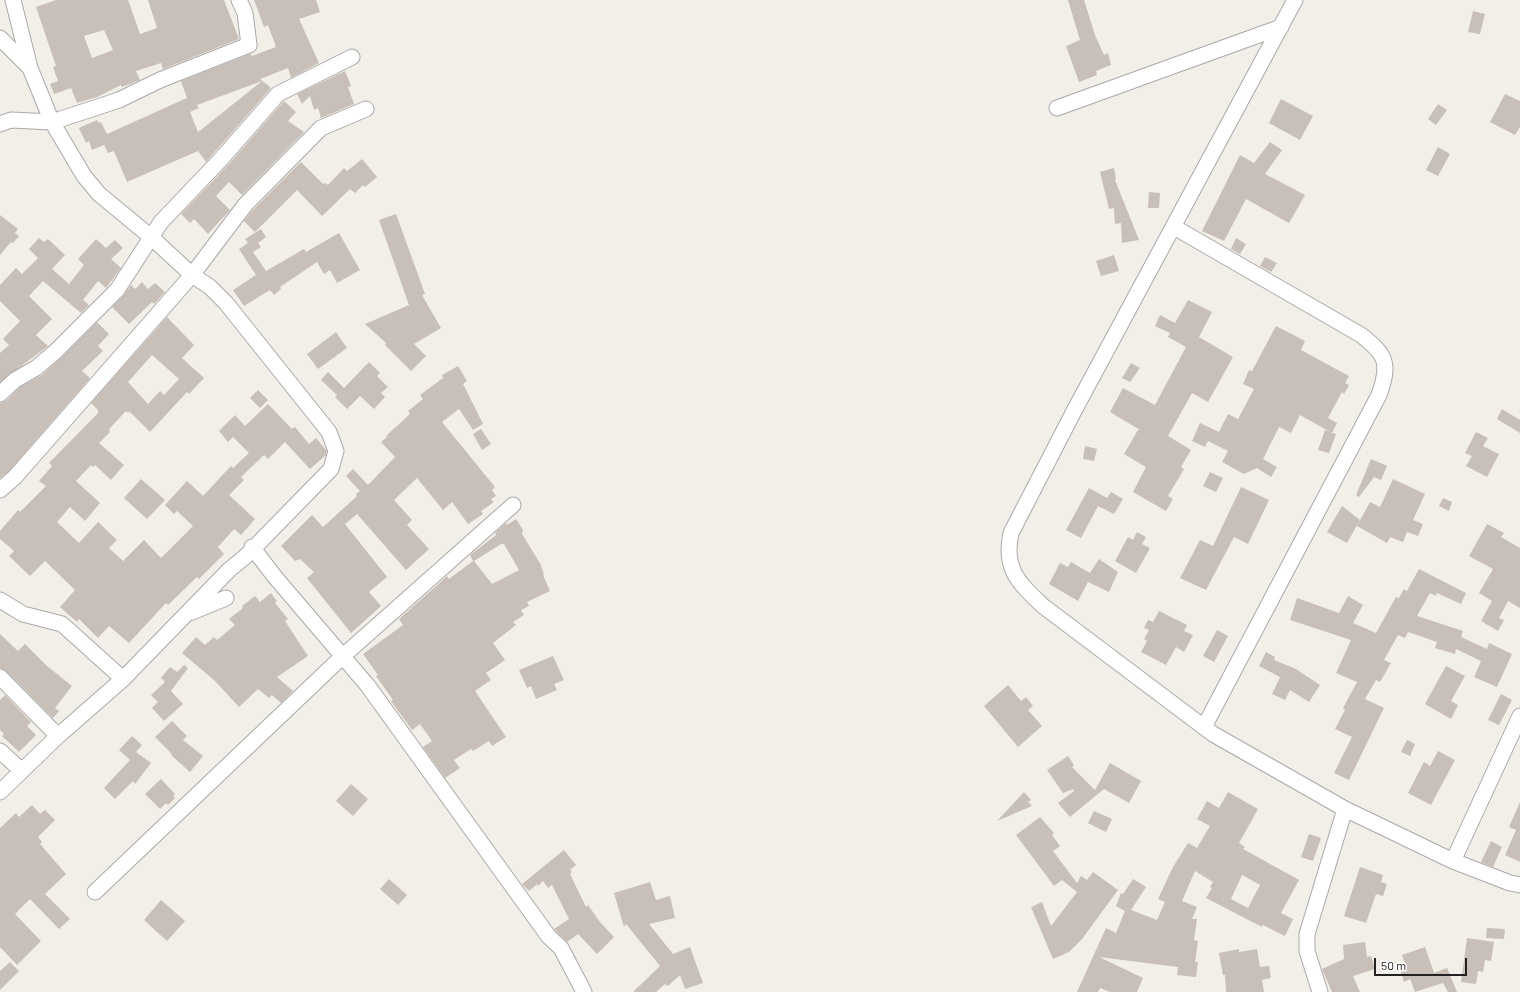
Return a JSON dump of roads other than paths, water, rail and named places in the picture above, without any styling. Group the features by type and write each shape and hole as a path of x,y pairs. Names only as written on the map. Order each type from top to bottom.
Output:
{"street":[{"path":"0,792 58,736 123,679 252,547 331,469 336,451 329,432 226,303 210,287 192,275 151,237 99,194 84,176 52,122 30,68 13,0"},
{"path":"0,124 11,120 52,122 119,100 160,80 249,45 245,13 239,0"},
{"path":"1295,0 1074,411 1011,533 1008,548 1009,562 1015,576 1024,588 1044,606 1213,734 1345,809 1453,861 1510,883 1520,885"},
{"path":"1057,108 1281,27"},
{"path":"0,38 30,68"},
{"path":"0,394 16,380 36,368 55,352 117,290 161,222 222,158 278,94 352,58"},
{"path":"0,490 15,477 192,275 245,205 321,128 366,109"},
{"path":"1174,226 1361,335 1378,348 1384,361 1385,377 1379,395 1204,727"},
{"path":"95,892 342,656 513,505"},
{"path":"252,547 274,577 368,686 452,806 469,826 549,937 561,948 584,992"},
{"path":"186,615 226,598"},
{"path":"0,600 23,614 62,624 123,679"},
{"path":"0,677 58,736"},
{"path":"1453,861 1520,716"},
{"path":"0,751 22,771"},
{"path":"1320,992 1307,951 1306,934 1345,809"}]}
